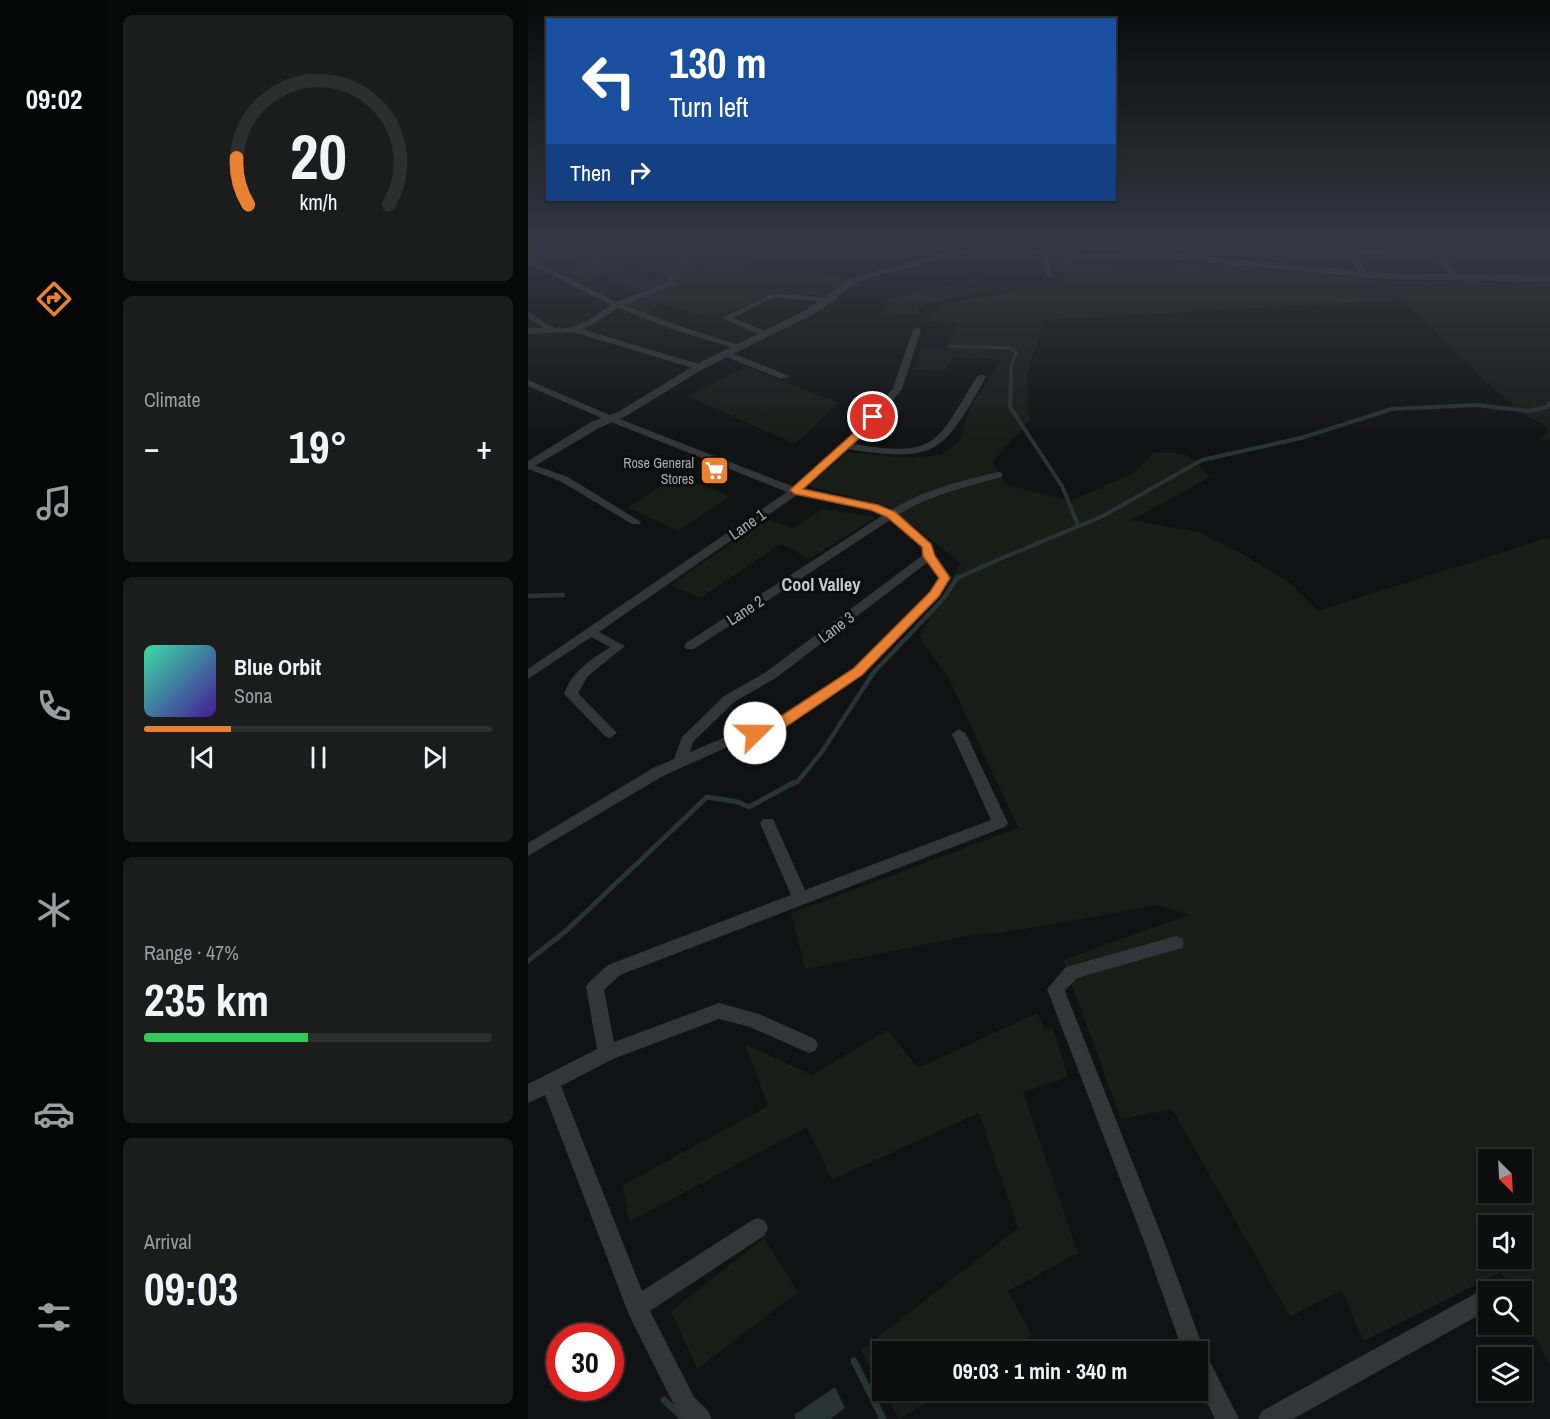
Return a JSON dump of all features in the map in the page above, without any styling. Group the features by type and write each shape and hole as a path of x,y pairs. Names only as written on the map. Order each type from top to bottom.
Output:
{"street":[{"path":"528,332 573,329 591,322 609,310"},
{"path":"631,310 738,346"},
{"path":"742,310 726,318 765,334"},
{"path":"528,466 536,463 554,448 609,418 622,414 699,367 810,310"},
{"path":"528,314 554,331"},
{"path":"573,329 699,367"},
{"name":"Lane 1","path":"528,675 795,490 862,431 897,389 917,330"},
{"path":"725,353 784,377"},
{"path":"844,446 907,453 928,449 950,428 981,377"},
{"path":"528,383 609,418 795,490 874,507 891,514 927,546 929,556 945,578 935,594 858,672 770,730 740,736 658,772 528,849"},
{"path":"528,466 564,479 636,522"},
{"name":"Lane 2","path":"690,646 906,505 940,491 998,475"},
{"name":"Lane 3","path":"680,763 687,740 729,699 771,675 929,556"},
{"path":"590,632 619,646 579,677 573,684 571,694 610,733"},
{"path":"607,1053 595,987 614,970 1000,822 959,734"},
{"path":"768,823 801,899"},
{"path":"1176,943 1072,972 1056,989 1190,1341"},
{"path":"528,1094 607,1053 719,1011 753,1020 809,1045"},
{"path":"550,1082 637,1307 686,1405 700,1419"},
{"path":"637,1307 759,1228"},
{"path":"1270,1419 1478,1303"},
{"path":"1208,1380 1227,1419"}],"shaded area":[{"path":"685,310 733,310 713,319"},
{"path":"885,310 918,310 916,314 883,316"},
{"path":"935,310 1219,310 1044,320 1027,373 1029,421 992,463 1005,484 1070,501 1133,473 1153,453 1172,452 1186,455 1210,477 1132,520 1198,532 1239,552 1290,583 1317,611 1550,539 1550,1366 1532,1331 1532,1281 1506,1281 1501,1272 1483,1281 1478,1281 1478,1284 1363,1341 1342,1290 1290,1317 1172,1109 1121,1119 1063,960 1188,915 1158,905 1012,931 972,935 805,969 791,913 1018,828 949,679 919,637 961,563 888,507 809,486 847,452 912,458 941,455 960,441 970,407 1001,360 953,357 946,371 915,370 921,348 946,348 959,323 925,321"},
{"path":"1412,310 1550,310 1550,440 1539,440 1548,431 1543,424 1525,416 1468,365"},
{"path":"747,367 839,403 795,444 687,396"},
{"path":"678,476 730,496 678,531 627,507"},
{"path":"823,509 876,517 810,559 781,544 700,598 671,585 766,519 793,528"},
{"path":"1037,1013 1045,1029 1053,1028 1068,1077 1023,1092 1078,1253 1008,1291 1032,1335 1022,1341 873,1341 1018,1228 979,1113 832,1180 807,1127 629,1222 623,1185 768,1106 745,1044 812,1075 887,1030 918,1068"},
{"path":"764,1238 798,1292 697,1369 671,1311"},
{"path":"872,1341 872,1370 861,1350"},
{"path":"835,1387 845,1408 830,1419 796,1419 794,1415"},
{"path":"889,1401 928,1401 899,1419"}],"waterway":[{"path":"949,346 1008,348 1016,352 1011,367 1011,383"},
{"path":"1011,383 1010,407 1062,486 1078,525"},
{"path":"995,561 1103,516 1202,460 1301,438 1392,409 1476,405 1529,411 1547,407 1550,403"},
{"path":"793,784 821,753 874,672 944,598 957,578 998,560"},
{"path":"528,596 563,595"},
{"path":"528,961 567,930 707,797 738,802 749,807 795,782"},
{"path":"854,1361 883,1419"},
{"path":"664,1400 684,1419"}],"place":[{"name":"Rose General Stores","path":"715,471"}],"district":[{"name":"Cool Valley","path":"821,585"}],"route":[{"path":"755,733 770,730 858,672 935,594 945,578 929,556 927,546 891,514 874,507 795,490 862,431 873,417"}]}
